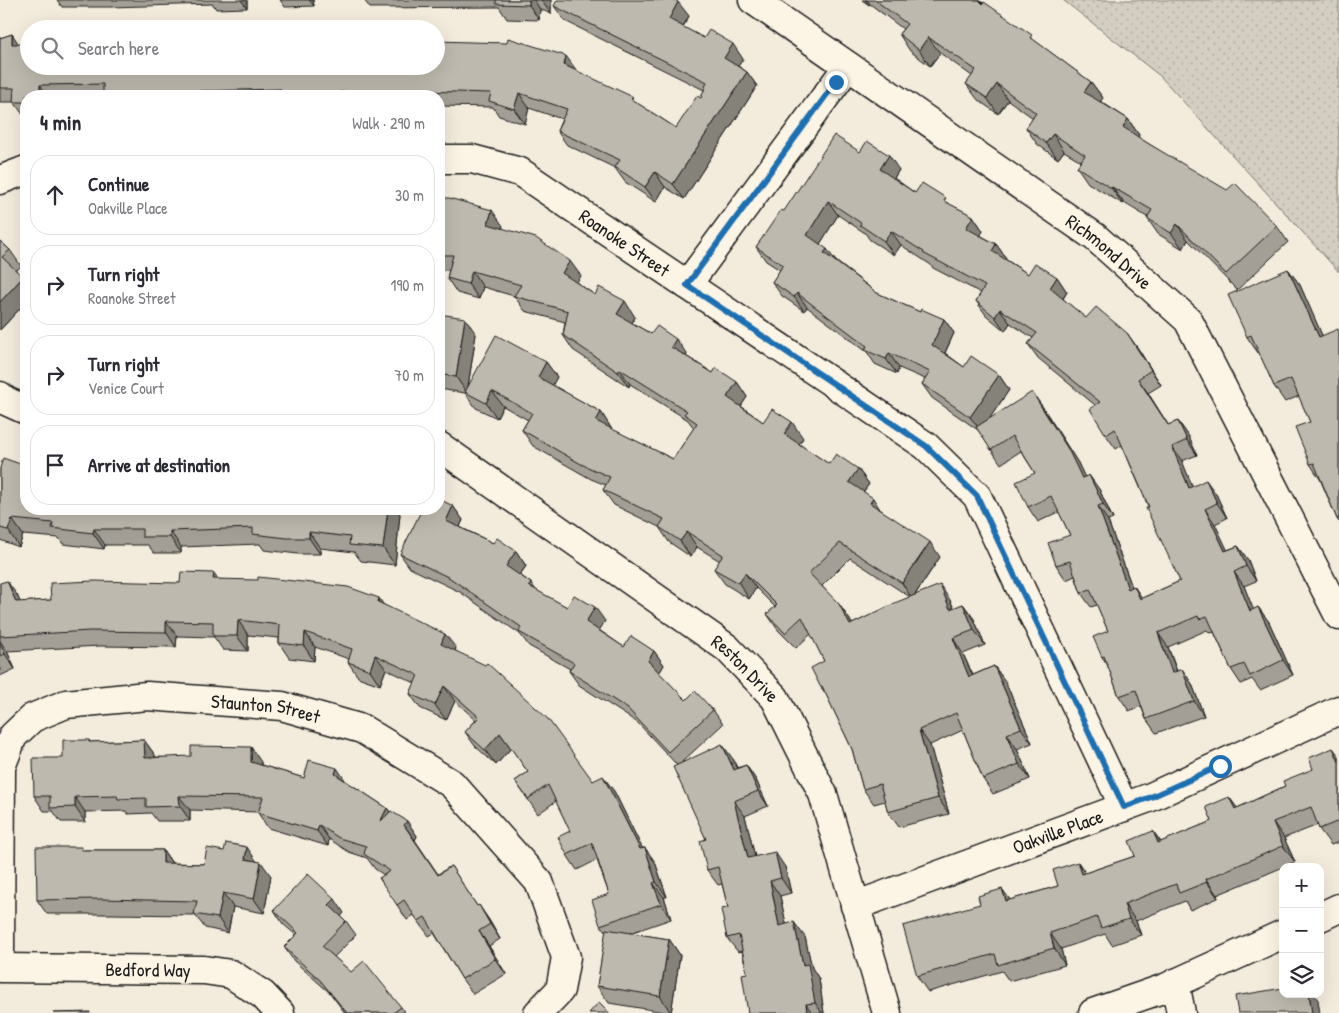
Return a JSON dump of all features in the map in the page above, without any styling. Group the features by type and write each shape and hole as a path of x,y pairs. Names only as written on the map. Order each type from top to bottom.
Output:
{"street":[{"name":"Richmond Drive","path":"753,0 1095,238 1188,320 1339,616"},
{"path":"687,285 848,66"},
{"name":"Roanoke Street","path":"445,160 472,159 520,172 926,446 977,496 1124,807"},
{"path":"0,180 20,172"},
{"path":"0,396 20,407"},
{"name":"Reston Drive","path":"445,450 727,648 775,698 823,794 887,1013"},
{"name":"Staunton Street","path":"0,951 1,767 13,736 32,718 66,704 147,696 282,706 362,729 452,784 539,882 566,958 560,990 538,1013"},
{"name":"Oakville Place","path":"856,906 1151,797 1339,710"},
{"path":"1324,914 1339,908"},
{"path":"1093,1013 1165,988 1279,936"},
{"name":"Bedford Way","path":"0,968 204,970 231,974 263,995 280,1013"},
{"path":"1175,983 1181,1013"}],"shaded area":[{"path":"1063,0 1339,0 1339,272 1160,76"}],"building":[{"path":"496,0 529,0 529,5 496,4"},
{"path":"557,0 675,0 678,2 669,19 704,38 709,30 733,44 724,58 747,72 673,184 655,172 645,187 615,167 620,160 557,131 567,109 519,93 514,109 489,101 491,93 445,92 445,90 103,90 103,84 40,85 40,90 20,90 20,102 13,102 14,88 0,88 0,38 12,34 12,44 20,44 20,75 445,75 445,41 507,43 508,38 566,56 564,65 633,97 631,99 676,128 697,96 701,98 707,82 554,6"},
{"path":"875,0 979,0 983,4 984,2 1032,35 1030,37 1091,82 1084,92 1128,119 1123,127 1227,190 1235,183 1277,226 1226,274 1177,224 1171,233 1147,218 1152,210 1077,167 1085,155 1053,134 1046,143 1026,128 1036,113 997,84 987,98 966,84 976,70 928,37 919,50 899,34 907,24"},
{"path":"834,135 860,152 867,141 889,155 880,169 915,193 922,183 946,198 944,201 973,216 966,228 996,244 992,251 1028,274 1035,263 1057,277 1050,288 1086,318 1096,307 1127,333 1151,370 1138,379 1168,425 1178,421 1187,440 1172,447 1189,488 1206,480 1217,503 1205,509 1225,551 1238,546 1246,566 1234,572 1250,611 1258,607 1283,660 1250,676 1244,664 1231,669 1207,616 1199,619 1198,616 1158,633 1172,673 1182,669 1194,701 1146,719 1136,690 1119,696 1104,656 1102,657 1093,637 1108,631 1090,589 1081,593 1070,561 1056,565 1048,543 1070,535 1051,496 1028,507 1016,482 1035,473 1012,436 991,450 976,427 1032,392 1068,449 1082,478 1089,475 1103,504 1098,506 1128,589 1134,586 1140,599 1180,581 1146,508 1149,507 1115,429 1106,435 1090,409 1100,402 1028,344 1037,333 1000,309 995,317 976,301 985,286 923,253 891,231 884,241 828,201 807,235 827,249 824,253 877,293 920,312 921,309 944,319 932,345 964,367 971,356 999,375 970,417 922,384 930,372 889,353 886,359 865,350 867,346 797,293 794,297 772,282 783,265 756,247 781,210 784,211"},
{"path":"445,198 492,210 488,224 536,238 570,261 562,273 595,295 599,287 625,301 617,314 651,334 657,326 676,339 671,347 713,373 716,368 737,382 727,397 763,422 772,409 792,422 784,434 829,464 836,454 858,469 849,482 873,498 870,503 930,542 902,583 840,543 809,573 839,604 850,625 897,602 940,585 950,609 963,604 974,630 953,638 969,677 994,666 1021,728 1007,734 1019,764 983,779 956,713 919,730 938,798 888,812 880,784 863,789 852,749 822,686 820,686 811,668 824,661 802,617 785,633 767,614 777,605 745,573 739,583 714,569 723,555 687,532 680,541 659,527 664,519 603,490 610,477 581,464 522,430 532,413 492,391 486,403 465,392 496,335 546,362 538,377 601,412 596,421 673,459 697,423 684,414 687,411 620,369 618,372 563,335 568,311 514,296 521,285 472,271 468,284 447,278 453,255 445,255"},
{"path":"0,241 10,250 2,257 20,274 20,280 0,302"},
{"path":"1288,269 1319,337 1338,329 1339,332 1339,518 1337,519 1314,463 1310,464 1295,427 1310,422 1291,379 1274,386 1251,335 1247,337 1228,295"},
{"path":"445,315 465,318 456,377 445,375"},
{"path":"3,458 20,464 20,515 387,515 383,548 349,545 350,537 309,532 309,538 287,538 253,534 253,528 170,531 170,537 142,537 142,529 94,529 93,533 52,528 53,523 12,519 8,530 0,528 0,468"},
{"path":"445,502 453,506 446,521 493,543 497,538 516,551 506,566 531,583 529,586 567,607 574,595 595,607 586,622 624,647 631,636 654,651 648,661 686,700 695,691 713,710 668,752 628,709 569,671 574,663 519,632 521,627 450,578 400,554 419,515 445,515"},
{"path":"181,572 214,573 213,579 258,580 258,577 348,587 379,598 378,602 445,634 441,644 485,665 487,663 548,719 593,781 603,776 640,849 645,848 656,882 653,883 661,904 600,925 592,900 609,894 592,843 567,855 558,837 570,831 548,785 528,799 515,781 528,772 500,733 485,750 465,732 479,717 444,686 435,705 410,694 418,675 375,655 370,670 348,662 352,649 305,632 304,646 279,643 280,625 238,620 237,636 213,636 213,622 166,621 166,632 90,631 0,636 0,583 7,581 16,602 51,600 50,583 94,581 180,583"},
{"path":"0,644 5,654 0,656"},
{"path":"63,740 89,740 89,742 144,740 145,758 191,756 191,746 251,747 251,762 304,778 309,760 337,768 335,774 387,808 380,822 391,811 407,821 404,825 438,875 451,866 490,924 479,931 495,959 462,979 425,917 418,921 404,900 397,905 379,878 390,871 364,854 366,846 339,838 319,825 317,831 258,813 263,797 179,796 180,806 146,807 146,798 118,799 117,796 75,797 75,807 50,808 50,796 34,796 33,758 63,758"},
{"path":"722,744 734,770 746,765 758,791 734,801 748,858 775,852 781,878 770,881 779,926 794,922 803,965 808,964 815,1003 806,1004 807,1013 748,1013 742,974 747,973 739,935 727,938 721,909 728,908 718,867 707,870 700,841 706,839 673,767"},
{"path":"1333,748 1339,762 1339,821 1319,829 1311,807 1273,822 1283,846 1206,879 1207,882 1179,893 1176,884 1124,904 1129,919 1101,928 1097,917 1050,933 1054,948 998,965 995,954 917,976 903,926 980,904 978,896 1002,889 1006,901 1058,886 1053,870 1078,862 1082,874 1135,856 1129,841 1153,831 1158,843 1212,821 1206,807 1229,797 1235,809 1285,786 1283,781 1313,769 1309,758"},
{"path":"226,843 247,847 245,859 261,862 254,899 223,893 218,918 194,914 197,901 37,900 36,847 81,847 82,850 163,850 163,863 204,864 207,848 224,851"},
{"path":"308,874 335,899 329,905 346,921 322,946 351,972 364,961 401,1007 393,1013 347,1013 320,980 284,947 298,933 274,910"},
{"path":"606,929 669,939 660,996 597,986"},
{"path":"1279,989 1279,998 1310,998 1312,1013 1238,1013 1235,996"},
{"path":"599,1002 610,1013 589,1013"},
{"path":"90,1012 90,1013 53,1013"}],"route":[{"path":"836,82 687,285 926,446 977,496 1124,807 1220,766"}]}
